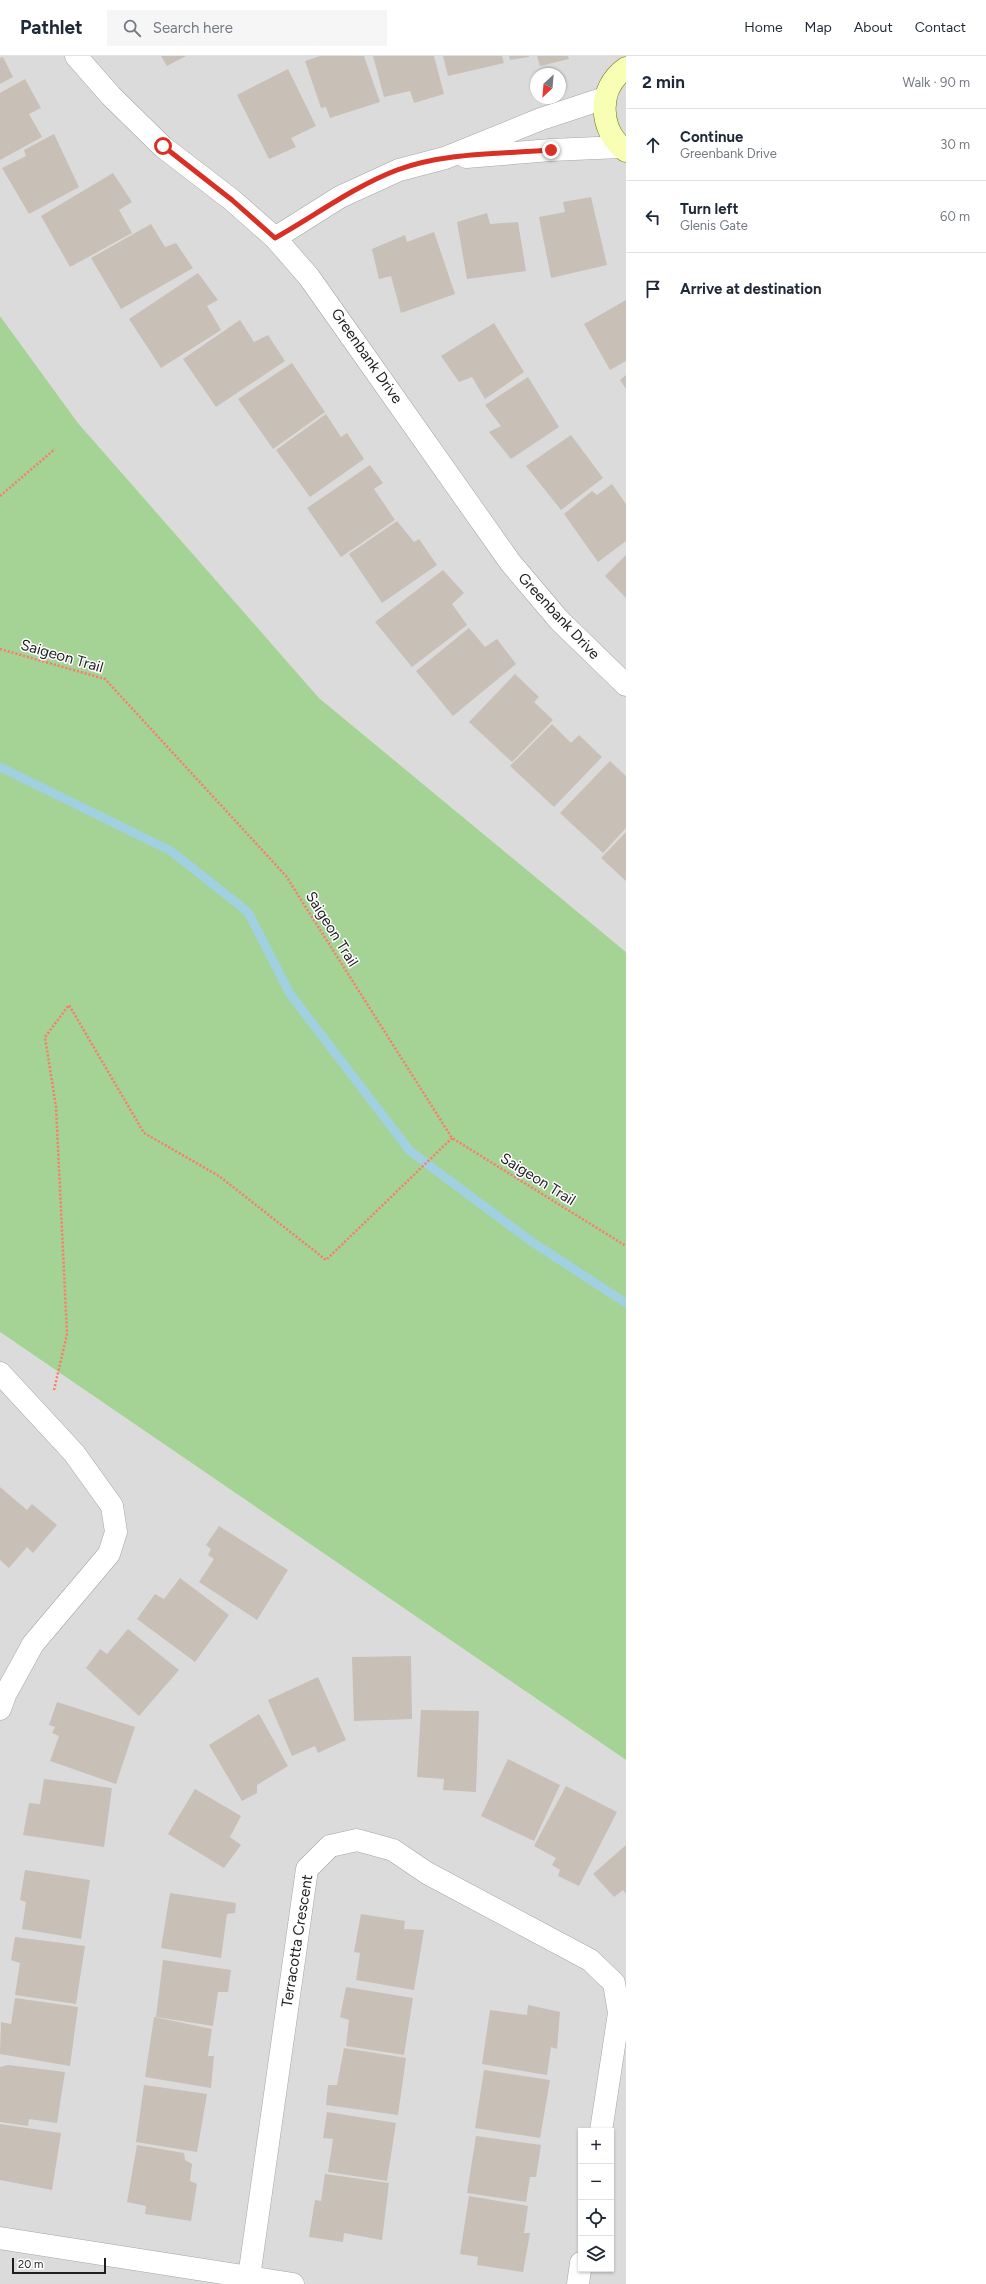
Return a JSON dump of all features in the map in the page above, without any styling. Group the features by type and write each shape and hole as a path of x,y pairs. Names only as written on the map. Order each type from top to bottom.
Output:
{"street":[{"name":"Greenbank Drive","path":"76,56 111,96 163,146 232,200 275,238 309,277 337,315 510,562 559,620 626,685"},
{"path":"623,149 610,133 604,116 605,98 609,87 625,64"},
{"path":"275,238 340,197 370,182 399,170 445,158 541,120 605,98"},
{"path":"445,158 551,150 623,149"},
{"path":"0,1373 74,1453 112,1506 116,1532 109,1554 33,1644 5,1695 0,1709"},
{"name":"Terracotta Crescent","path":"249,2277 308,1868 330,1846 358,1840 393,1850 427,1873 590,1960 614,1983 619,2013 601,2128"},
{"path":"0,2238 293,2284"},
{"path":"578,2284 580,2272"}],"path":[{"path":"0,496 55,449"},
{"name":"Saigeon Trail","path":"0,649 105,679 286,876 452,1138 626,1246"},
{"path":"47,1424 66,1334 56,1107 45,1037 69,1005 144,1133 218,1176 326,1260 452,1138"}],"shaded area":[{"path":"0,56 626,56 626,952 319,698 78,423 0,316"},
{"path":"0,1332 626,1760 626,2284 0,2284"}],"green space":[{"path":"0,316 78,423 319,698 626,952 626,1760 0,1332"}],"building":[{"path":"161,56 186,56 167,66"},
{"path":"320,56 364,56 380,102 330,118 326,107 321,108 305,61"},
{"path":"373,56 434,56 444,94 414,103 410,91 384,97"},
{"path":"443,56 502,56 504,63 448,76"},
{"path":"509,56 529,56 529,57 510,60"},
{"path":"537,56 568,56 569,59 540,66"},
{"path":"3,57 13,77 0,84 0,58"},
{"path":"288,69 316,126 291,138 296,147 269,159 237,95"},
{"path":"25,79 41,108 29,114 42,137 0,160 0,93"},
{"path":"54,134 79,187 29,214 2,168 26,156 24,150"},
{"path":"113,173 132,202 119,210 132,233 70,267 41,216"},
{"path":"591,197 607,265 551,278 539,217 565,212 563,202"},
{"path":"487,213 490,224 518,222 526,271 467,279 457,222"},
{"path":"151,224 165,247 176,243 193,268 121,309 91,258"},
{"path":"434,232 455,294 401,313 391,276 379,279 372,249 405,235 407,242"},
{"path":"198,273 218,300 207,306 221,330 161,368 129,319"},
{"path":"626,300 626,361 610,370 584,324"},
{"path":"240,320 254,342 268,335 285,361 216,407 183,359"},
{"path":"494,323 524,372 485,399 472,377 459,382 441,356"},
{"path":"292,363 325,412 273,449 238,399"},
{"path":"626,375 626,389 620,380"},
{"path":"528,377 559,427 511,459 489,432 501,426 485,405"},
{"path":"326,414 341,437 347,433 364,459 310,497 276,450"},
{"path":"571,435 603,478 561,510 526,466"},
{"path":"370,465 383,483 374,489 395,520 341,557 307,508"},
{"path":"612,484 626,504 626,541 598,562 564,514 592,491 597,495"},
{"path":"397,521 414,542 419,539 437,565 382,603 349,554"},
{"path":"626,555 626,598 605,576"},
{"path":"443,570 464,593 452,604 467,625 412,667 375,622"},
{"path":"469,628 485,647 497,639 516,664 453,716 416,671"},
{"path":"515,674 539,697 534,702 553,720 512,762 469,722"},
{"path":"552,724 571,743 579,735 602,757 554,807 510,766"},
{"path":"610,761 626,776 626,828 603,853 560,813"},
{"path":"626,832 626,881 601,858"},
{"path":"0,1487 27,1510 32,1504 57,1525 33,1553 27,1547 9,1568 0,1560"},
{"path":"219,1526 288,1570 257,1620 199,1582 214,1559 208,1555 211,1549 206,1545"},
{"path":"180,1578 229,1615 195,1662 137,1619 155,1594 164,1599"},
{"path":"128,1629 179,1670 139,1716 86,1668 100,1649 107,1654"},
{"path":"411,1656 412,1719 354,1721 352,1657"},
{"path":"318,1677 346,1740 318,1753 315,1746 292,1756 268,1700"},
{"path":"57,1702 135,1727 116,1784 50,1761 59,1736 52,1733 55,1727 49,1725"},
{"path":"421,1710 479,1711 476,1792 443,1790 444,1779 417,1777"},
{"path":"259,1714 288,1766 257,1785 257,1793 242,1801 209,1745"},
{"path":"508,1759 560,1785 534,1841 481,1816"},
{"path":"44,1779 112,1788 104,1847 23,1835 29,1803 40,1804"},
{"path":"566,1786 617,1812 579,1886 558,1876 560,1870 552,1865 556,1858 534,1846"},
{"path":"195,1789 241,1816 230,1837 241,1845 224,1868 168,1834"},
{"path":"626,1845 626,1894 623,1890 614,1897 593,1874"},
{"path":"25,1870 90,1880 81,1939 22,1929 26,1902 20,1900"},
{"path":"170,1893 236,1903 235,1913 227,1914 221,1958 161,1948"},
{"path":"361,1914 405,1921 404,1929 424,1930 414,1990 356,1980 360,1953 354,1952"},
{"path":"15,1937 85,1946 76,2004 15,1995 20,1963 11,1960"},
{"path":"163,1960 231,1970 228,1992 218,1992 213,2026 156,2017"},
{"path":"346,1987 413,1998 404,2055 346,2046 349,2020 340,2017"},
{"path":"15,1998 78,2007 70,2066 0,2054 1,2022 11,2024"},
{"path":"528,2005 560,2012 557,2049 551,2047 547,2075 482,2064 490,2010 527,2015"},
{"path":"154,2017 212,2029 208,2056 214,2056 211,2088 145,2077"},
{"path":"344,2048 406,2058 398,2115 326,2105 328,2085 337,2085"},
{"path":"8,2065 65,2072 57,2123 29,2119 28,2126 0,2122 0,2067"},
{"path":"484,2070 550,2080 540,2138 475,2128"},
{"path":"144,2085 207,2094 197,2152 136,2142"},
{"path":"327,2112 396,2123 387,2181 328,2172 333,2139 323,2138"},
{"path":"0,2124 61,2133 52,2190 0,2180"},
{"path":"476,2136 541,2145 536,2177 530,2177 526,2202 467,2193"},
{"path":"137,2145 184,2153 185,2160 192,2164 190,2181 197,2184 191,2221 145,2214 146,2206 127,2202"},
{"path":"325,2174 389,2183 382,2240 344,2233 343,2242 309,2237 315,2200 321,2201"},
{"path":"469,2196 528,2206 524,2233 530,2233 523,2272 477,2265 478,2257 460,2254"}],"waterway":[{"path":"0,767 171,851 248,912 290,994 410,1151 532,1242 626,1303"}],"route":[{"path":"163,146 232,200 275,238 306,221 340,197 399,170 445,158 551,150"}]}
